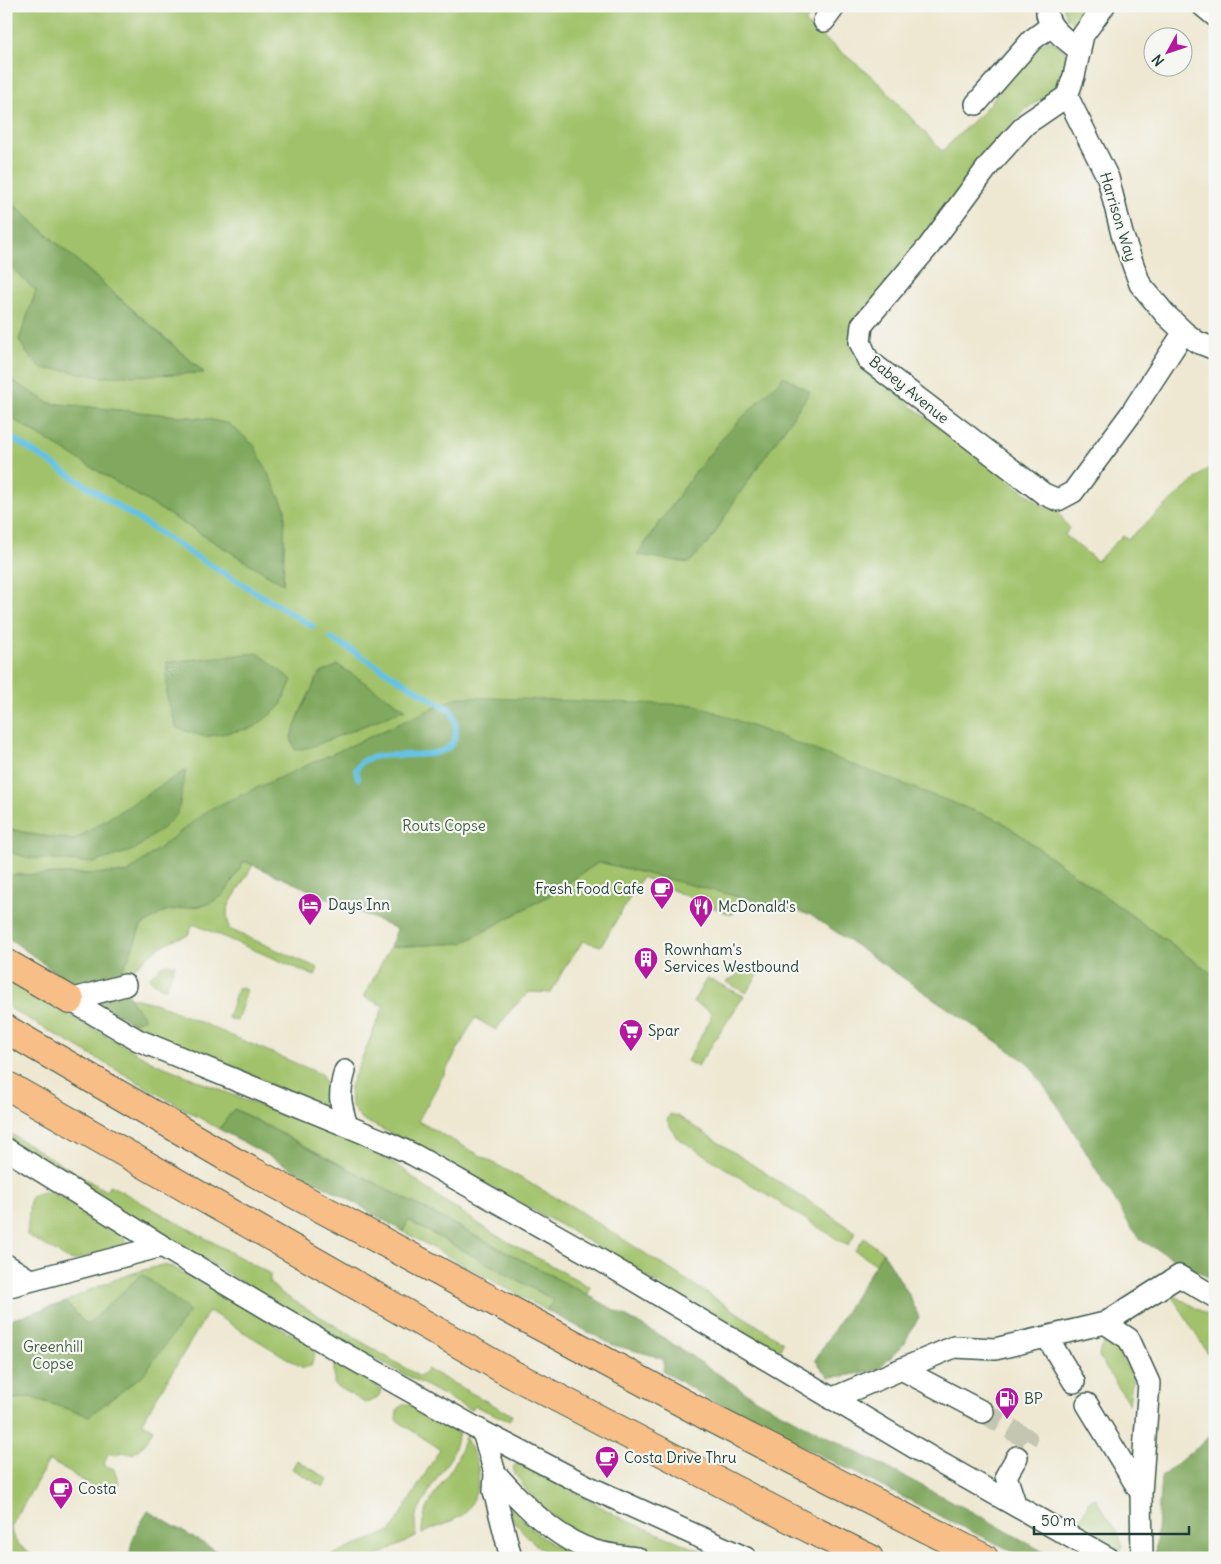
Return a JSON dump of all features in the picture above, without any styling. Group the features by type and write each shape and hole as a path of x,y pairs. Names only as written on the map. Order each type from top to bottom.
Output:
{"highway":[{"path":"6,963 70,1000"},
{"path":"6,1029 252,1172 709,1417 984,1558"},
{"path":"6,1085 510,1374 869,1558"}],"street":[{"path":"1067,96 1074,76 1083,35 1104,6"},
{"path":"1203,6 1215,16"},
{"path":"976,104 1032,40 1049,16 1080,51"},
{"name":"Harrison Way","path":"1067,96 1108,178 1122,234 1140,284 1166,315 1184,332 1197,342 1215,349"},
{"name":"Babey Avenue","path":"1067,96 1026,124 990,164 929,246 862,325 860,342 868,360 1044,494 1058,500 1073,492 1130,415 1184,332"},
{"path":"70,1000 125,986"},
{"path":"70,1000 138,1040 414,1155 544,1228 832,1399 1108,1558"},
{"path":"345,1071 341,1085 340,1102 347,1126"},
{"path":"6,1149 162,1246 332,1347 484,1432 589,1487 746,1558"},
{"path":"6,1287 162,1246"},
{"path":"6,1265 30,1280"},
{"path":"832,1399 954,1347 995,1349 1105,1323 1179,1276 1215,1297"},
{"path":"1105,1323 1129,1339 1149,1383 1141,1493 1142,1558"},
{"path":"1047,1337 1074,1382"},
{"path":"903,1370 983,1412"},
{"path":"1087,1404 1141,1493"},
{"path":"484,1432 495,1473 494,1490 510,1558"},
{"path":"1016,1506 1006,1476 1017,1457"},
{"path":"495,1473 512,1492 559,1534 594,1551 637,1558"}],"green space":[{"path":"6,6 817,6 805,23 874,78 942,151 983,111 1039,46 1048,40 1058,44 1065,51 1067,62 1062,80 1049,94 1027,108 989,152 852,348 910,405 1046,508 1056,509 1069,528 1065,535 1097,561 1123,535 1128,539 1215,462 1215,976 1001,821 210,809 127,873 12,875 6,873 6,851 29,858 74,840 35,835 6,828 6,415 283,584 285,508 208,419 49,403 6,377 6,262 36,291 19,340 43,369 204,372 6,198","holes":["784,376 733,503 712,538 637,555 696,471 726,434","319,674 405,709 311,747 291,737 300,713"]},
{"path":"1063,6 1091,6 1076,27 1067,18"},
{"path":"6,198 204,373 100,377 64,370 43,369 28,355 19,340 36,291 6,262"},
{"path":"784,376 810,392 733,503 712,538 689,563 637,555 696,471 726,434"},
{"path":"6,377 49,403 208,419 229,424 254,445 285,508 283,584 6,415"},
{"path":"258,653 292,680 280,707 253,728 205,737 177,728 167,698 167,662"},
{"path":"338,665 405,709 311,747 295,750 291,738 300,713 319,674"},
{"name":"Routs Copse","path":"458,697 696,705 1001,821 1215,976 1215,1281 1142,1241 1129,1224 1060,1109 1028,1063 811,915 599,862 548,896 463,943 390,947 397,929 244,861 224,895 206,905 165,911 141,926 120,974 132,1003 145,1018 132,1023 86,995 6,936 6,873 12,875 127,873 210,809"},
{"path":"186,770 178,813 163,828 134,850 93,863 29,858 6,851 6,828 35,835 74,840"},
{"path":"244,861 253,865 229,905 227,913 229,929 318,968 315,976 193,924 188,935 160,947 122,979 120,974 141,926 165,911 206,905 224,895"},
{"path":"599,862 745,898 731,915 642,877 601,946 583,941 562,972 551,993 529,992 511,1010 496,1030 475,1018 418,1121 573,1207 783,1342 775,1355 573,1232 407,1141 361,1119 351,1105 350,1086 384,1006 364,997 390,947 463,943 548,896"},
{"path":"175,965 165,989 149,978 161,966"},
{"path":"741,968 758,975 746,993 726,982 736,976"},
{"path":"707,978 744,996 697,1067 687,1061 711,1018 710,1011 693,1002"},
{"path":"6,980 155,1063 252,1103 363,1144 404,1170 427,1189 494,1234 590,1287 588,1295 239,1111 234,1109 219,1129 6,1006"},
{"path":"238,987 247,990 237,1021 228,1018"},
{"path":"129,997 158,1004 321,1074 331,1093 330,1105 324,1107 153,1036 132,1023 144,1017"},
{"path":"234,1109 588,1295 664,1338 757,1400 982,1517 1054,1558 1027,1558 968,1530 707,1398 663,1371 664,1360 613,1345 546,1310 554,1300 408,1220 404,1232 350,1200 219,1129"},
{"path":"670,1114 678,1116 856,1232 848,1246 676,1137 667,1120"},
{"path":"6,1131 106,1191 110,1185 270,1274 270,1283 281,1293 420,1377 427,1369 512,1415 509,1421 475,1406 471,1410 326,1332 125,1213 6,1139"},
{"path":"51,1192 110,1223 123,1234 125,1246 72,1261 27,1235 30,1199 33,1195"},
{"path":"407,1220 554,1300 546,1310 404,1232"},
{"path":"864,1238 883,1252 876,1264 855,1251"},
{"path":"883,1252 908,1293 919,1317 903,1345 879,1369 845,1376 829,1377 815,1360"},
{"path":"163,1265 173,1267 311,1345 315,1353 311,1366 303,1368 209,1311 142,1422 153,1429 145,1444 133,1454 122,1452 116,1455 108,1453 104,1465 114,1469 119,1483 114,1490 106,1486 102,1492 49,1460 11,1527 17,1542 38,1558 6,1558 6,1400 30,1397 89,1416 87,1325 66,1302 113,1280"},
{"name":"Greenhill Copse","path":"142,1274 190,1311 143,1375 89,1416 30,1397 6,1400 6,1321 66,1302 87,1325"},
{"path":"1170,1293 1215,1319 1215,1364 1212,1360"},
{"path":"1108,1340 1133,1375 1129,1404 1099,1357 1101,1347"},
{"path":"340,1362 376,1384 381,1391 377,1398 365,1403 334,1384 334,1366"},
{"path":"404,1404 426,1410 459,1433 451,1457 430,1489 415,1518 416,1537 373,1558 325,1558 391,1531 440,1449 396,1420 397,1410"},
{"path":"1215,1432 1215,1558 1155,1558 1161,1477"},
{"path":"465,1437 476,1460 479,1475 473,1500 466,1512 461,1516 422,1534 425,1515 429,1505 455,1463"},
{"path":"297,1460 328,1479 323,1487 292,1469"},
{"path":"517,1463 532,1467 622,1519 719,1558 696,1558 608,1544 574,1533 555,1519 530,1495 515,1474 513,1467"},
{"path":"1095,1497 1120,1538 1123,1546 1117,1554 1064,1528 1062,1517 1077,1525 1090,1500"},
{"path":"506,1501 539,1535 557,1547 581,1558 561,1558 544,1551 527,1536 500,1503"},
{"path":"148,1511 228,1558 130,1558 133,1539"}],"waterway":[{"path":"6,434 197,557 312,626"},
{"path":"331,638 452,711 456,731 452,744 442,751 427,754 376,757 363,761 356,770 358,778"}],"tunnel":[{"path":"983,1412 1027,1439 1017,1457"}],"place":[{"name":"Fresh Food Cafe","path":"662,910"},
{"name":"Days Inn","path":"310,926"},
{"name":"McDonald's","path":"701,928"},
{"name":"Rownham's Services Westbound","path":"646,980"},
{"name":"Spar","path":"631,1052"},
{"name":"BP","path":"1007,1420"},
{"name":"Costa Drive Thru","path":"607,1479"},
{"name":"Costa","path":"61,1510"}]}
